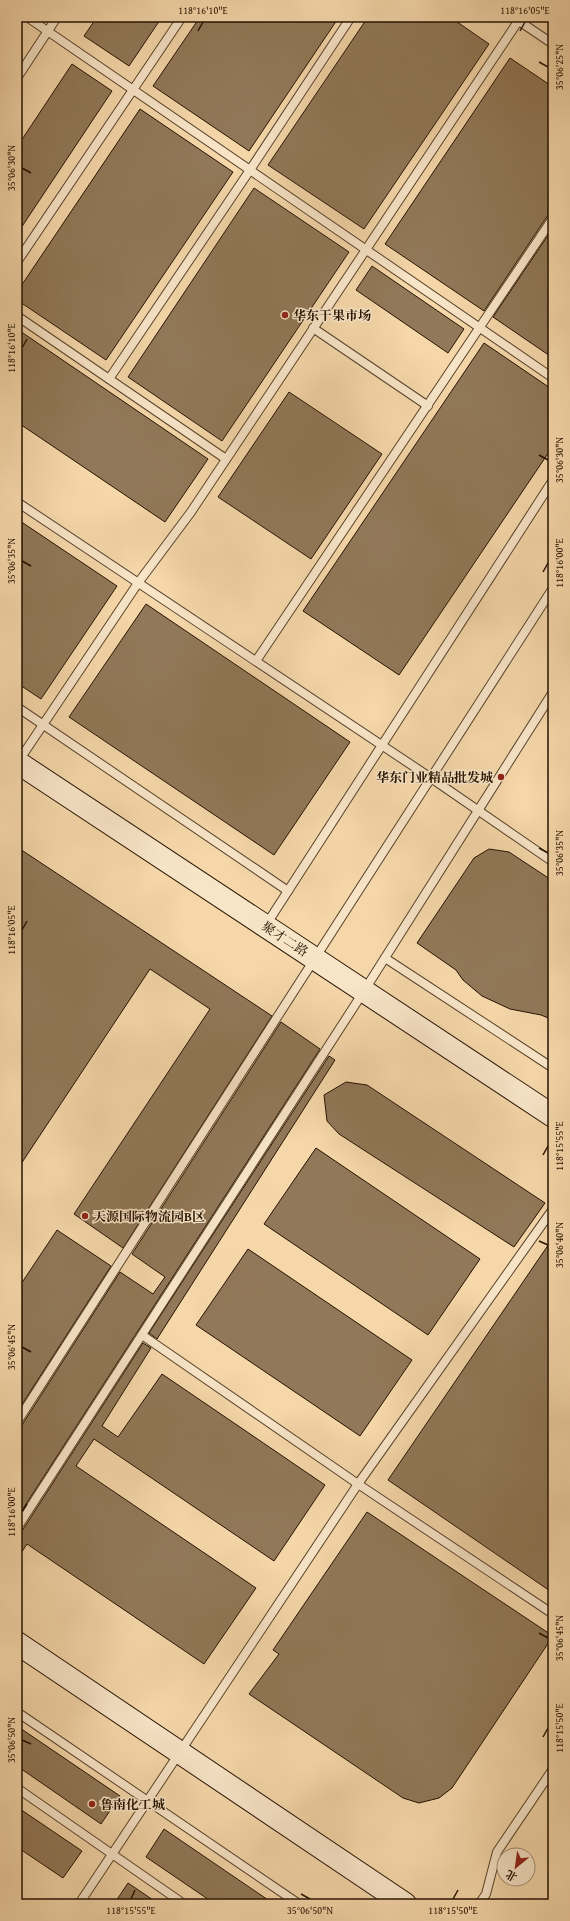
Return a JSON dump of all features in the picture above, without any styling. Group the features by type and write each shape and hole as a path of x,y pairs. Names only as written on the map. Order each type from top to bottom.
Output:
{"street":[{"name":"聚才二路","path":"17,762 553,1116"},
{"path":"17,1644 406,1904"}],"lane":[{"path":"27,17 553,378"},
{"path":"17,78 57,17"},
{"path":"17,262 182,17"},
{"path":"109,379 351,17"},
{"path":"17,762 138,582 191,512 518,18 553,44"},
{"path":"256,661 553,218"},
{"path":"17,316 226,459"},
{"path":"313,328 428,406"},
{"path":"265,926 553,480"},
{"path":"17,502 479,810 553,862"},
{"path":"17,1422 553,588"},
{"path":"17,1528 364,991 553,692"},
{"path":"17,707 288,890"},
{"path":"385,958 553,1068"},
{"path":"79,1904 358,1484 553,1209"},
{"path":"142,1335 358,1484 553,1614"},
{"path":"17,1712 147,1802 299,1904"},
{"path":"479,1904 486,1894 497,1852 553,1769"},
{"path":"17,1788 184,1904"}],"building":[{"path":"97,17 162,17 129,66 84,36"},
{"path":"200,17 339,17 249,151 153,86"},
{"path":"368,17 450,17 489,44 364,229 268,165"},
{"path":"510,58 553,87 553,213 548,215 484,311 385,244"},
{"path":"72,64 112,91 17,234 17,147"},
{"path":"140,109 233,172 106,360 17,300 17,292"},
{"path":"254,188 349,252 222,441 128,377"},
{"path":"553,228 553,358 493,317"},
{"path":"372,266 464,329 448,353 356,290"},
{"path":"17,329 208,459 165,522 17,422"},
{"path":"484,343 553,390 553,446 399,675 303,611"},
{"path":"289,392 382,454 311,559 218,497"},
{"path":"17,519 117,586 41,699 17,683"},
{"path":"146,604 350,742 274,855 69,717"},
{"path":"17,847 272,1016 123,1248 74,1214 210,1009 150,969 17,1170"},
{"path":"489,849 509,852 553,881 553,1020 541,1015 510,1009 482,996 463,980 456,970 417,943 474,858"},
{"path":"281,1022 320,1049 17,1518 17,1427 22,1425 120,1272 153,1294 165,1277 132,1254"},
{"path":"329,1056 335,1060 157,1339 149,1333"},
{"path":"346,1082 367,1085 545,1203 514,1247 339,1134 327,1121 324,1095"},
{"path":"316,1148 480,1259 428,1335 264,1224"},
{"path":"57,1230 111,1266 17,1412 17,1290"},
{"path":"553,1238 553,1593 388,1480"},
{"path":"248,1249 412,1360 360,1436 196,1325"},
{"path":"143,1343 151,1348 102,1426 118,1437 162,1374 325,1485 274,1561 94,1439 76,1466 256,1588 204,1664 27,1544 17,1559 17,1533 22,1531"},
{"path":"367,1512 553,1636 452,1788 439,1798 419,1803 403,1798 249,1694 279,1654 273,1650"},
{"path":"17,1726 120,1796 101,1824 17,1766"},
{"path":"17,1807 82,1851 63,1878 17,1847"},
{"path":"164,1829 274,1904 215,1904 146,1857"},
{"path":"128,1883 159,1904 114,1904"}],"place":[{"name":"华东干果市场","path":"285,315"},
{"name":"华东门业精品批发城","path":"501,777"},
{"name":"天源国际物流园B区","path":"85,1216"},
{"name":"鲁南化工城","path":"92,1804"}]}
